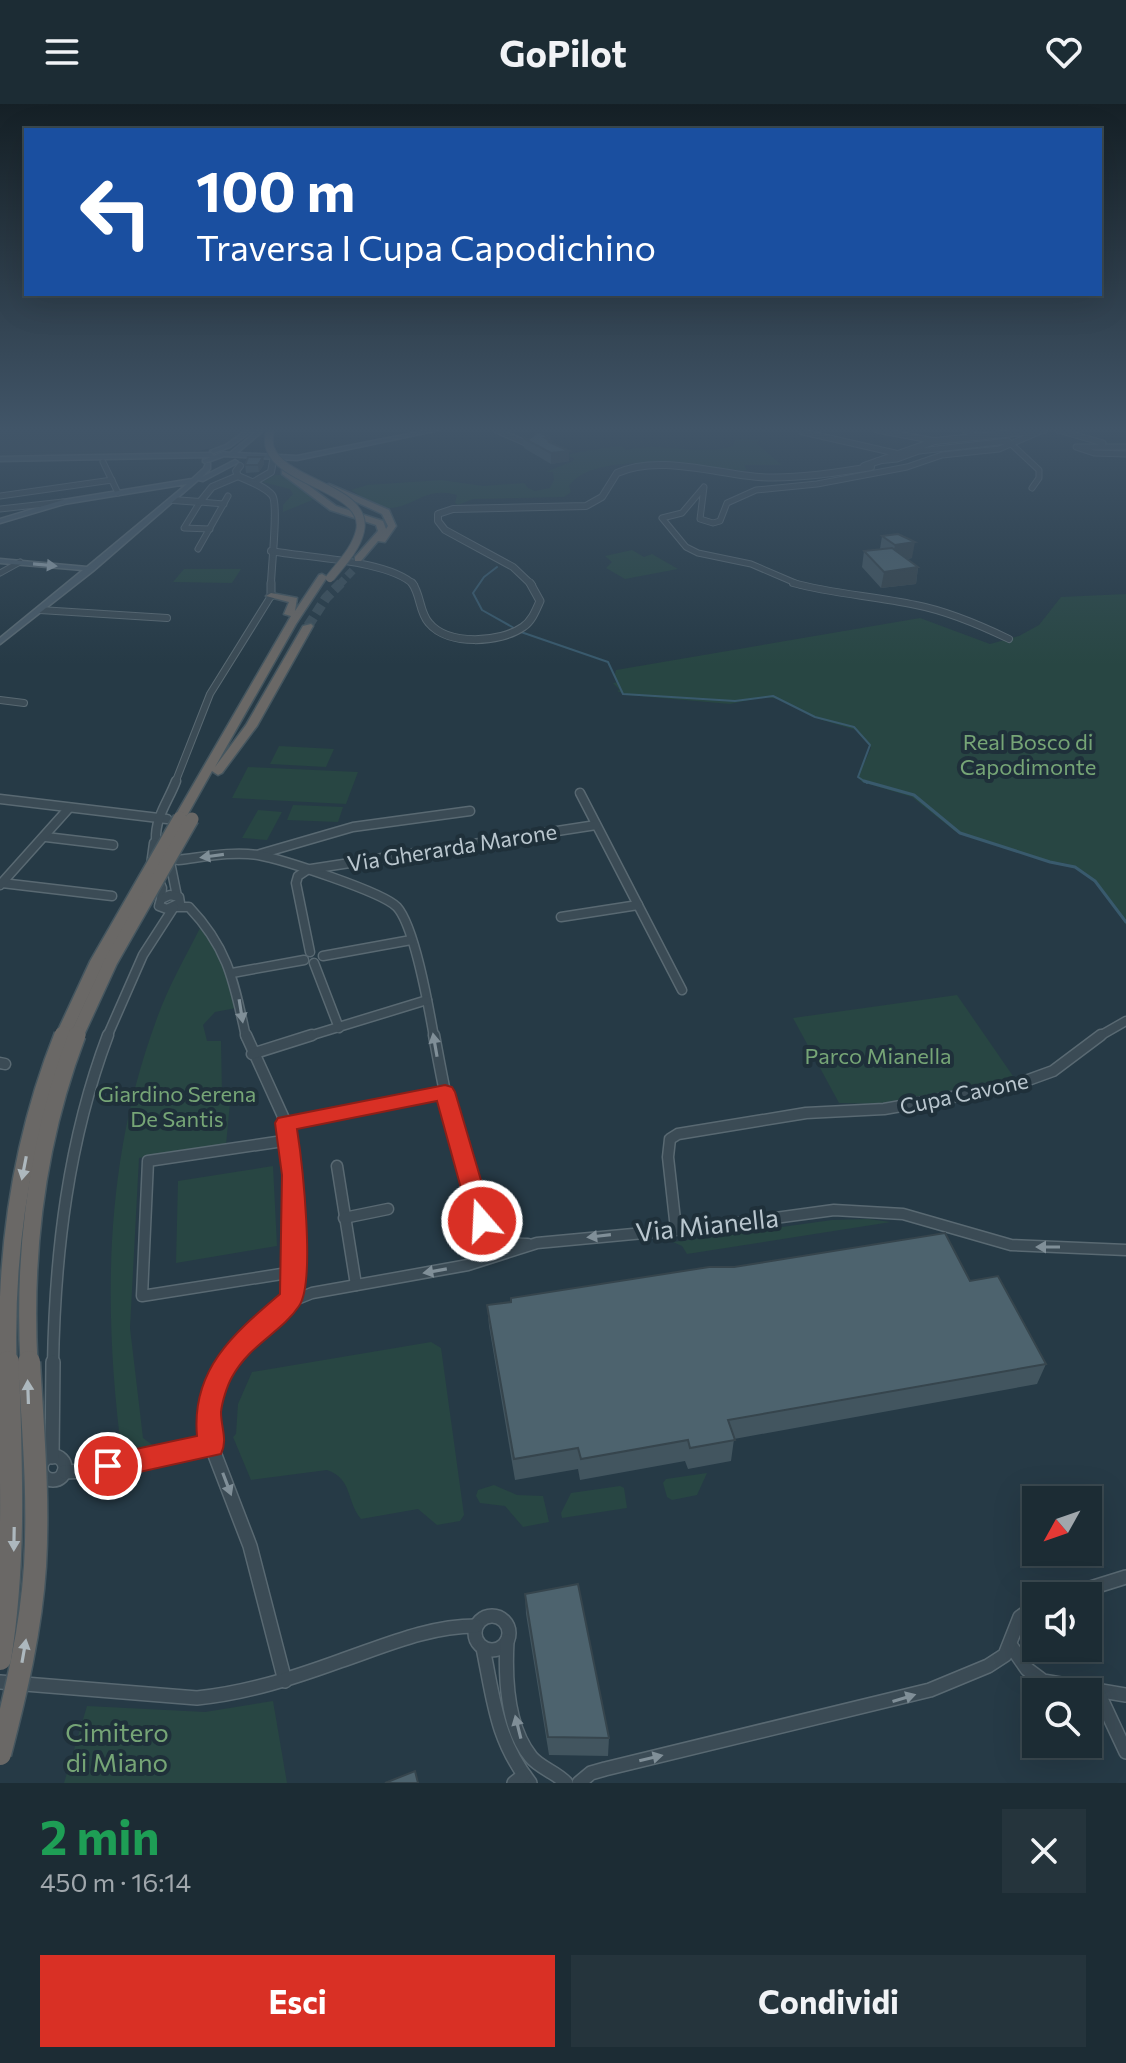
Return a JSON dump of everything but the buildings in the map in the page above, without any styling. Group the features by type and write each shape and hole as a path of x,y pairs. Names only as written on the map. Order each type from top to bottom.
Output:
{"highway":[{"path":"334,508 380,523 382,531 363,562"},
{"path":"0,1659 15,1548 8,1305 17,1208 46,1083 73,1012 178,822 213,770 350,538 352,517 344,508"},
{"path":"326,578 358,538 360,516 353,508"},
{"path":"363,562 390,530 389,516 378,508"},
{"path":"213,770 225,724 295,603 291,598 271,596"},
{"path":"213,770 251,726 308,626"},
{"path":"0,1754 15,1700 30,1613 36,1541 27,1301 34,1206 47,1135 60,1083 87,1012 178,822"}],"main road":[{"path":"0,521 42,508"},
{"path":"0,642 163,508"},
{"path":"0,561 90,569"}],"street":[{"path":"196,508 184,528 210,529"},
{"path":"198,549 222,508"},
{"path":"271,596 277,508"},
{"path":"272,549 363,562 395,571 412,582 419,591 426,619 439,632 474,639 510,634 532,618 540,601 533,584 481,548 445,530 438,521 438,514 453,509 482,508"},
{"path":"686,508 682,513 662,518 663,522 686,547 698,553 751,564 809,588 918,605 987,628 1009,639"},
{"path":"701,508 700,519 713,523 720,521 725,508"},
{"path":"153,820 167,804 210,694 276,589 278,558 272,549"},
{"path":"278,558 291,553"},
{"path":"0,573 20,562"},
{"path":"40,610 167,618"},
{"path":"0,700 24,703"},
{"path":"580,793 682,990"},
{"path":"0,799 178,822"},
{"path":"52,1457 55,1285 71,1162 103,1046 126,990 161,921 175,903 169,868 171,857 184,843 184,838 167,804"},
{"path":"1,884 69,808"},
{"path":"259,855 353,827 470,811"},
{"path":"153,820 158,831 150,860 162,888 161,921"},
{"path":"155,841 178,822"},
{"name":"Via Gherarda Marone","path":"307,870 596,825"},
{"path":"46,837 113,845"},
{"path":"155,841 160,849 178,848"},
{"path":"171,857 183,860 226,854 259,855 390,901 401,912 427,1000 445,1092 482,1221 507,1242 537,1243"},
{"path":"307,870 298,876 296,883 307,956 314,963 339,1028"},
{"path":"1,884 112,896"},
{"path":"161,903 189,907 225,954 252,1054 286,1123 290,1140 294,1272 290,1300 244,1339 220,1374 208,1411 212,1446 255,1562 285,1681"},
{"path":"561,917 638,905"},
{"path":"314,963 323,956 411,940"},
{"path":"232,973 319,952 323,956"},
{"path":"252,1054 427,1000"},
{"name":"Cupa Cavone","path":"676,1229 673,1189 665,1156 670,1139 683,1132 832,1112 884,1109 1009,1087 1053,1071 1112,1027 1126,1021"},
{"path":"286,1123 445,1092"},
{"path":"290,1140 148,1161 142,1296 294,1272"},
{"path":"337,1166 356,1285"},
{"path":"344,1218 388,1209"},
{"name":"Via Mianella","path":"290,1300 468,1265 537,1243 834,1210 868,1210 922,1218 1011,1245 1126,1250"},
{"path":"40,1473 48,1480 64,1472 87,1471 212,1446"},
{"path":"40,1473 44,1462 52,1457 63,1458 64,1472"},
{"path":"0,1486 40,1473"},
{"path":"1102,1584 1126,1577"},
{"path":"579,1783 591,1773 605,1769 930,1690 988,1666 1005,1655 1022,1616"},
{"path":"523,1780 500,1733 493,1685 483,1648 476,1638 476,1626 484,1617 500,1617 509,1629 507,1665 519,1736 533,1759 566,1783"},
{"path":"0,1682 197,1698 229,1696 285,1681 421,1633 460,1625 476,1626"},
{"path":"483,1648 494,1650 507,1641"},
{"path":"1011,1646 1027,1669 1039,1678"},
{"path":"1102,1689 1126,1695"},
{"path":"1102,1701 1126,1752"}],"green space":[{"path":"632,550 644,557 652,554 678,569 625,579 606,568 612,562 605,556"},
{"path":"184,569 241,569 232,583 173,582"},
{"name":"Real Bosco di Capodimonte","path":"1126,594 1126,925 1096,882 1076,867 1050,862 956,832 912,797 862,782 858,777 871,748 859,731 822,720 779,699 764,697 730,704 627,695 617,691 620,690 613,683 619,682 614,677 616,670 920,618 990,644 1019,636 1039,625 1061,597"},
{"path":"279,746 334,749 326,767 270,764"},
{"path":"248,767 358,772 346,804 232,798"},
{"path":"293,805 343,807 338,822 287,820"},
{"path":"258,810 282,812 267,840 242,838"},
{"name":"Giardino Serena De Santis","path":"200,928 222,966 236,1008 215,1012 203,1025 207,1041 221,1041 222,1093 231,1092 226,1145 139,1158 130,1328 143,1438 154,1446 152,1450 122,1455 112,1345 111,1291 117,1182 139,1074 156,1021"},
{"name":"Parco Mianella","path":"957,995 1015,1079 876,1104 839,1103 793,1018"},
{"path":"273,1166 277,1246 176,1263 178,1181"},
{"path":"832,1220 891,1222 687,1254 682,1246 673,1242"},
{"path":"431,1342 441,1348 464,1515 460,1521 437,1525 418,1509 361,1519 341,1479 327,1470 251,1480 233,1437 236,1434 238,1404 252,1372"},
{"path":"707,1473 697,1495 672,1500 667,1497 663,1483 666,1479"},
{"path":"494,1485 517,1495 543,1496 549,1522 523,1527 505,1506 480,1503 476,1496 478,1490"},
{"path":"624,1488 627,1508 562,1518 561,1513 571,1493"},
{"name":"Cimitero di Miano","path":"273,1701 287,1783 64,1783 87,1706 205,1712"}],"waterway":[{"path":"497,567 484,577 473,593 482,610 514,628"},
{"path":"521,632 608,662 623,694 735,701 773,696 815,717 854,727 870,745 858,777 864,781"},
{"path":"864,781 914,795 960,833 1075,867 1095,881 1126,922"}],"tunnel":[{"path":"339,585 354,569"},
{"path":"308,626 326,598 339,585"}],"route":[{"path":"108,1466 212,1446 208,1411 229,1357 262,1322 290,1300 293,1289 293,1175 286,1123 445,1092 482,1221"}]}
